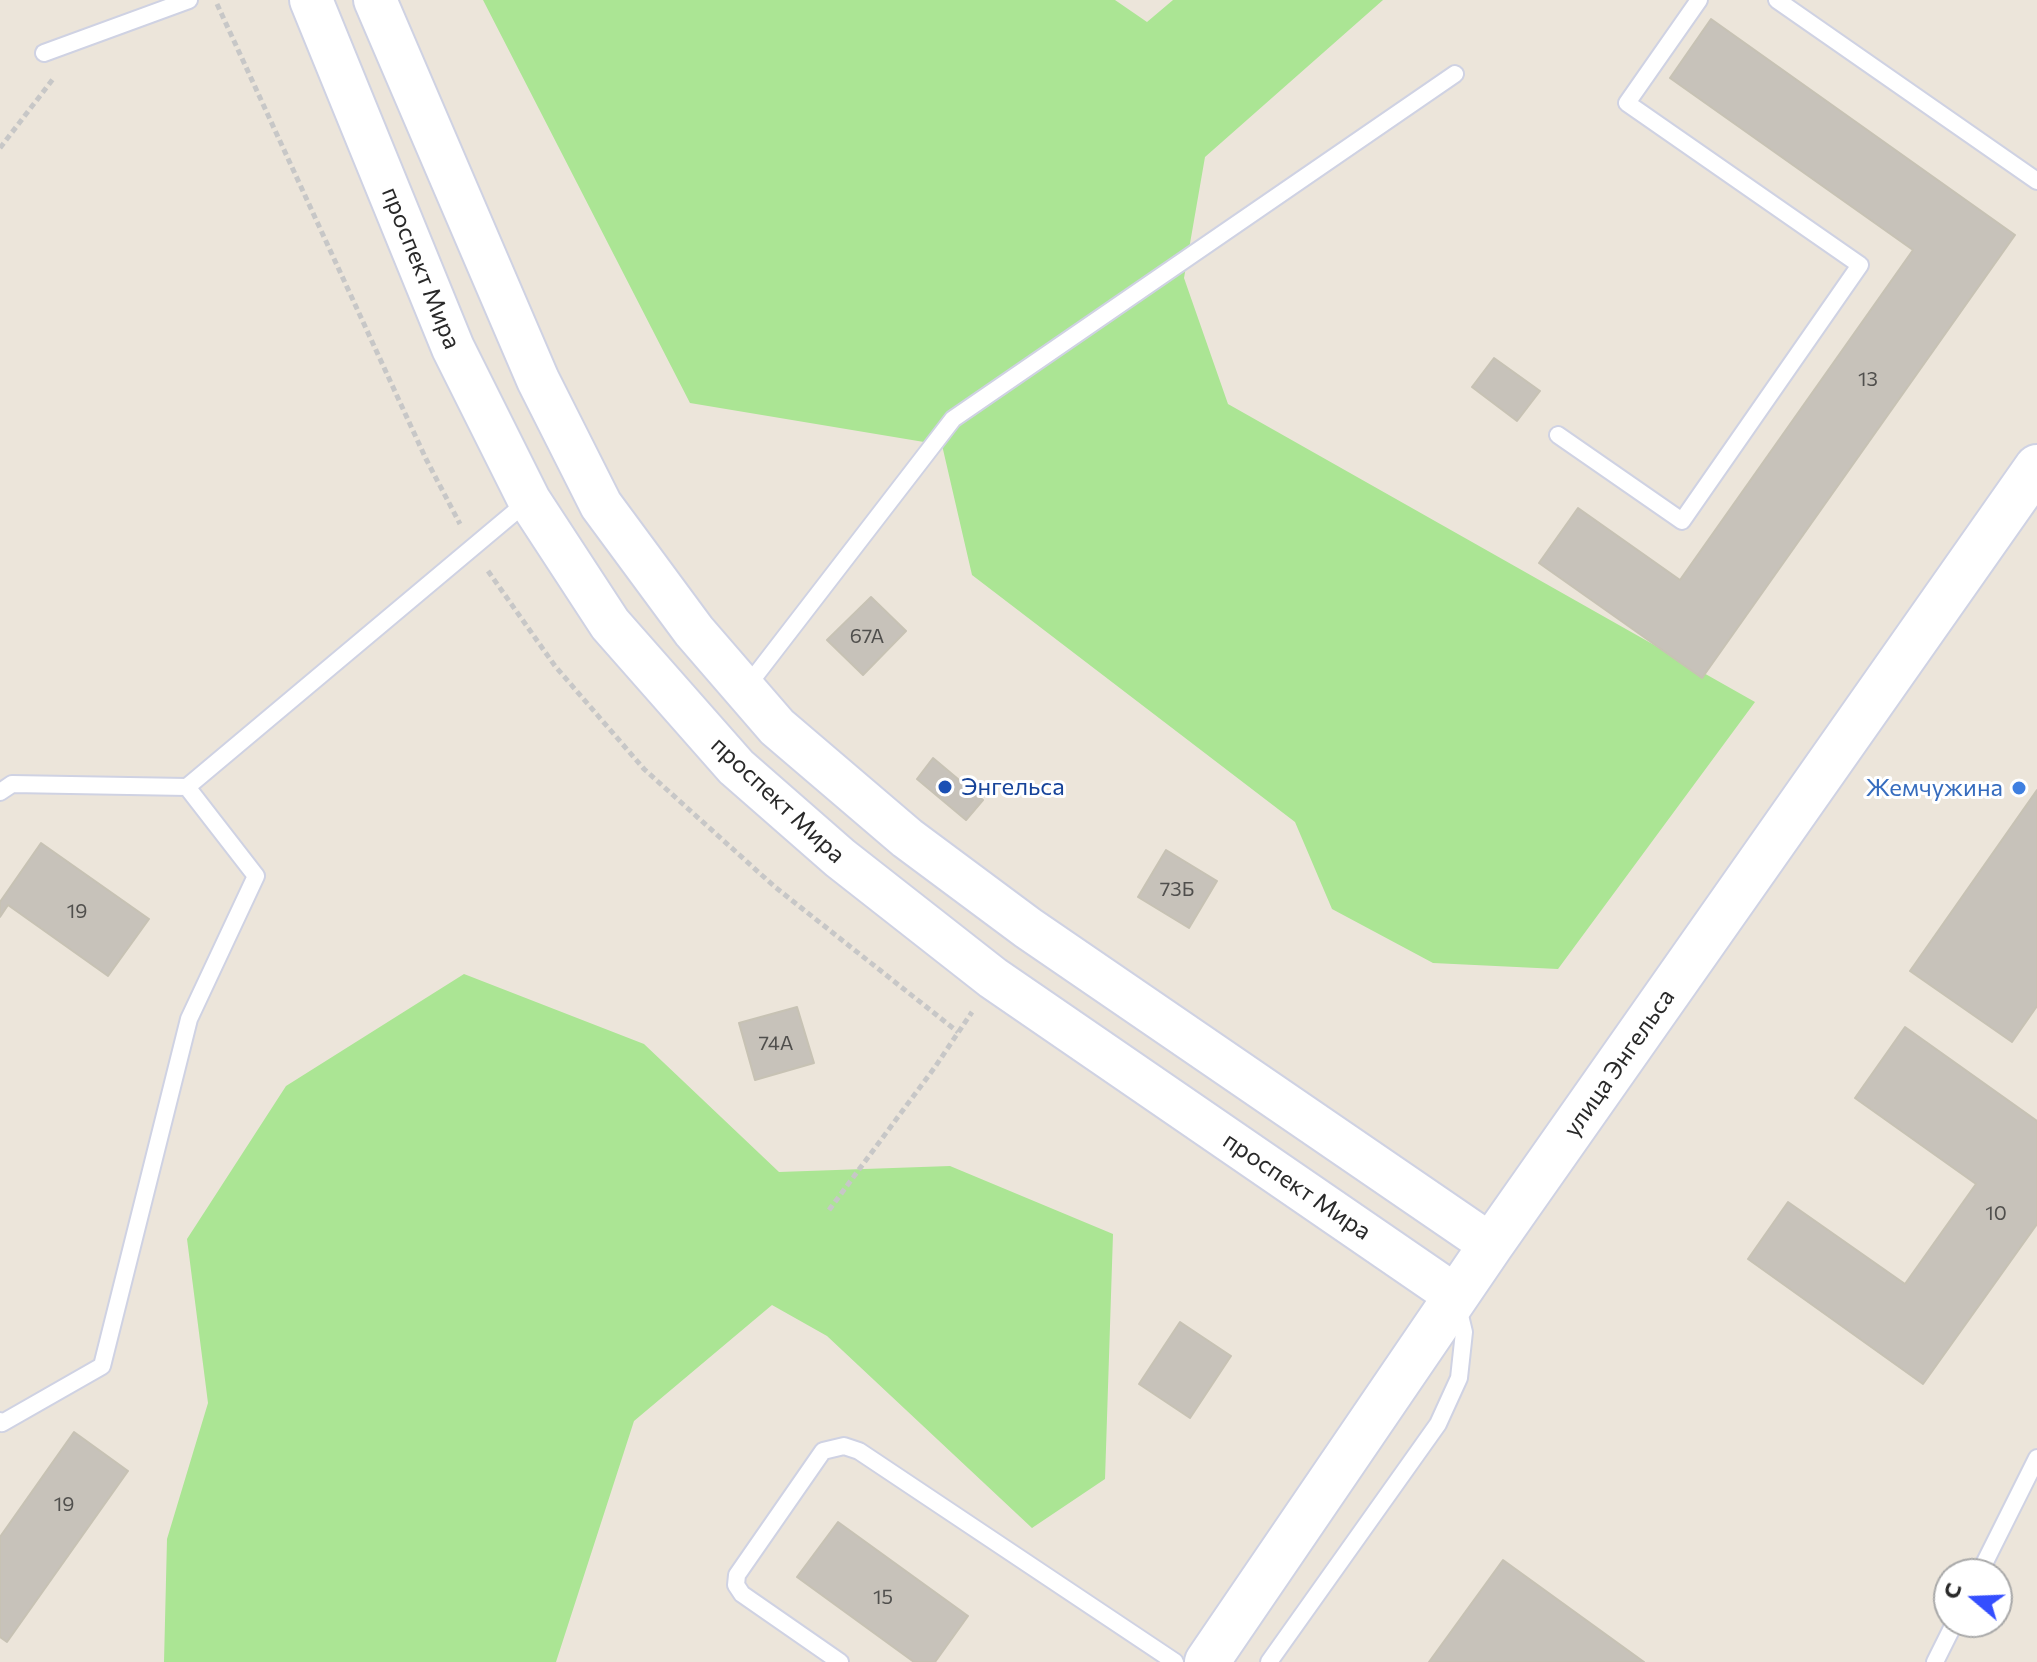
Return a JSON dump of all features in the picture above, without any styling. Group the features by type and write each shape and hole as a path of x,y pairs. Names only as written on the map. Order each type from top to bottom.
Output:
{"main road":[{"name":"улица Энгельса","path":"1207,1662 1491,1245 2037,467"}],"street":[{"name":"проспект Мира","path":"311,0 453,348 529,500 610,624 736,767 840,858 993,978 1456,1296"},
{"path":"375,0 538,380 601,505 694,631 777,727 907,838 1028,928 1491,1245"}],"lane":[{"path":"44,53 189,0"},
{"path":"1558,435 1682,521 1860,265 1627,103 1699,0"},
{"path":"1777,0 2037,181"},
{"path":"745,690 953,419 1455,74"},
{"path":"0,792 12,784 187,787 529,500"},
{"path":"0,1421 2,1423 102,1366 189,1019 256,876 187,787"},
{"path":"1269,1662 1438,1424 1459,1378 1464,1332 1456,1296"},
{"path":"840,1662 742,1594 736,1585 737,1575 823,1451 844,1446 859,1451 1175,1662"},
{"path":"1987,1558 2037,1458"},
{"path":"1935,1662 1947,1638"}],"path":[{"path":"0,148 84,38"},
{"path":"829,1210 935,1067 993,978"}],"green space":[{"path":"483,0 1115,0 1147,22 1173,0 1383,0 1205,157 1184,278 1228,404 1755,702 1558,969 1433,963 1332,909 1295,822 972,575 942,445 690,403"},
{"path":"464,974 644,1044 779,1172 950,1166 1113,1234 1105,1479 1032,1528 827,1336 772,1305 634,1421 556,1662 164,1662 167,1539 208,1403 187,1239 286,1086"}],"building":[{"path":"1711,19 2015,235 1702,678 1539,563 1578,508 1680,580 1913,250 1670,78"},
{"path":"1494,358 1540,391 1517,421 1472,387"},
{"path":"871,597 906,631 863,675 827,640"},
{"path":"933,758 983,800 966,820 917,779"},
{"path":"2037,790 2037,1006 2012,1042 1910,971"},
{"path":"41,843 149,919 108,976 8,905 0,917 0,902"},
{"path":"1166,850 1217,881 1189,928 1138,897"},
{"path":"797,1007 814,1063 755,1080 739,1023"},
{"path":"1905,1027 2037,1121 2037,1224 1923,1384 1748,1259 1788,1202 1905,1284 1976,1184 1855,1098"},
{"path":"1180,1322 1231,1356 1190,1418 1139,1384"},
{"path":"74,1432 128,1471 7,1642 0,1637 0,1537"},
{"path":"838,1522 968,1616 935,1662 914,1662 797,1577"},
{"path":"1503,1560 1644,1662 1429,1662"}],"place":[{"name":"Энгельса","path":"945,787"},
{"name":"Жемчужина","path":"2019,788"}]}
